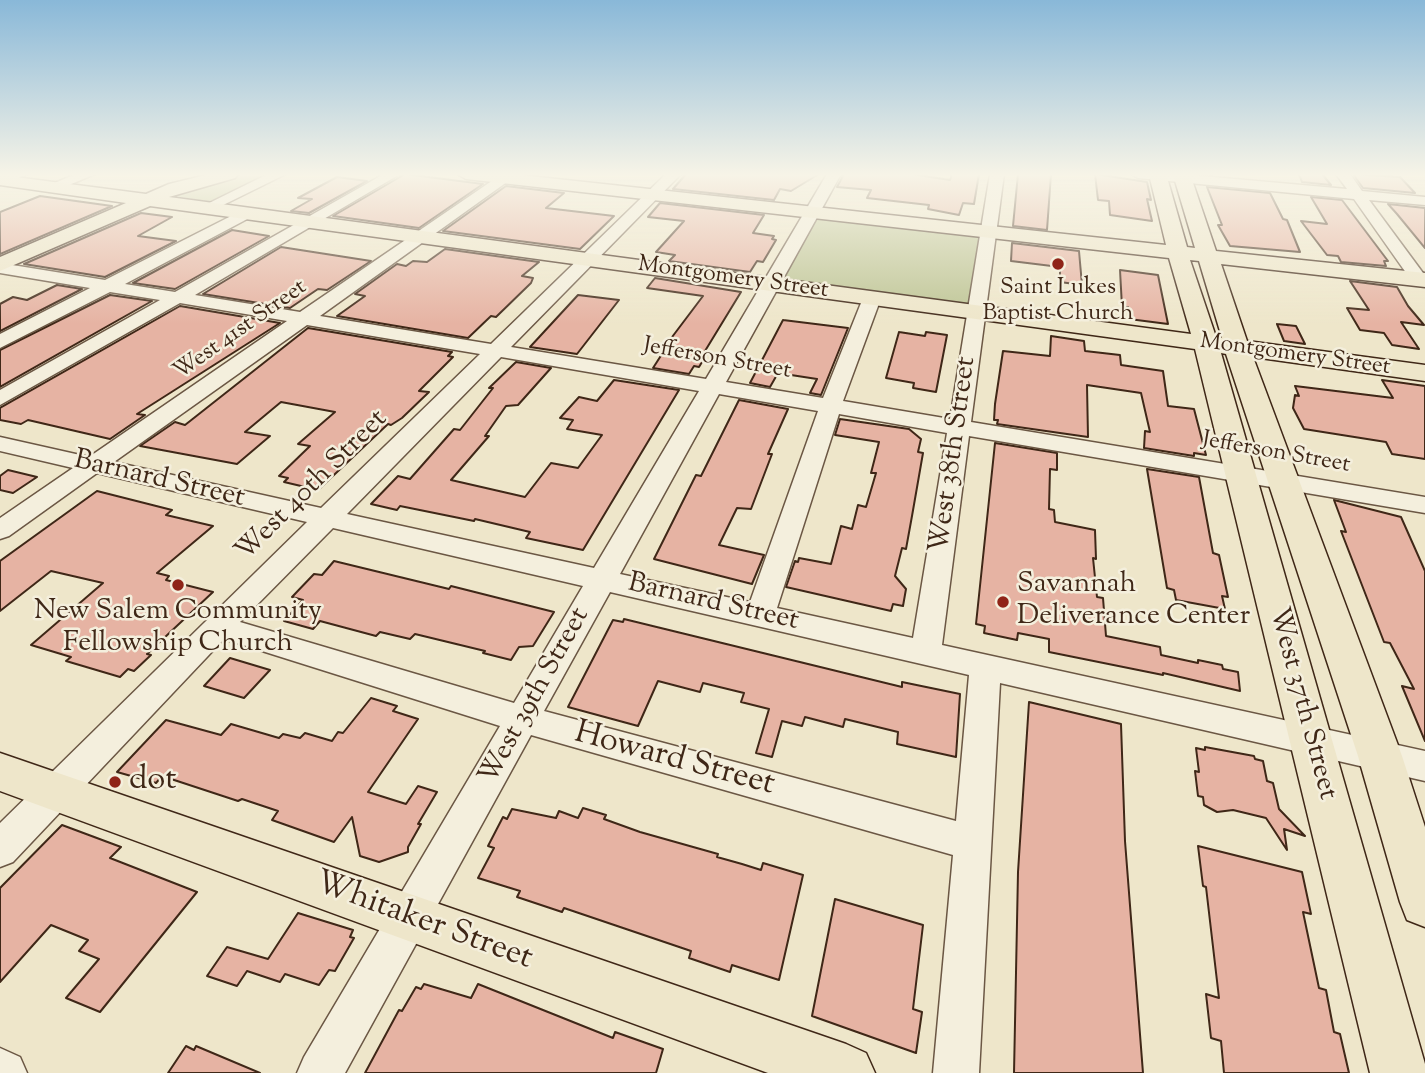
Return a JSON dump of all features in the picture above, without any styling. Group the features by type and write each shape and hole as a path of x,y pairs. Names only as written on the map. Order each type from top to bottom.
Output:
{"main road":[{"path":"0,267 94,224"},
{"name":"Montgomery Street","path":"333,224 1425,373"},
{"path":"947,224 1422,278"},
{"name":"West 37th Street","path":"1182,224 1222,346 1286,482 1380,756 1425,902"},
{"name":"West 37th Street","path":"1222,346 1240,474 1399,1073"},
{"name":"Whitaker Street","path":"0,772 846,1073"}],"street":[{"path":"0,342 226,224"},
{"path":"0,399 305,224"},
{"name":"West 41st Street","path":"0,530 438,224"},
{"name":"West 40th Street","path":"0,849 218,626 623,224"},
{"name":"West 39th Street","path":"320,1073 524,720 804,224"},
{"name":"West 38th Street","path":"926,653 989,224"},
{"path":"1381,224 1422,278"},
{"name":"Jefferson Street","path":"0,267 1425,505"},
{"path":"760,616 831,406 872,298"},
{"name":"Barnard Street","path":"0,444 1425,766"},
{"name":"Howard Street","path":"218,626 524,720 971,843"},
{"path":"956,1073 985,668"}],"green space":[{"path":"811,224 942,224 985,229 972,309 778,283"}],"building":[{"path":"0,224 70,224 0,254"},
{"path":"116,224 159,224 138,236 176,241 105,277 24,264"},
{"path":"391,224 425,224 419,228"},
{"path":"453,224 606,224 580,249 443,231"},
{"path":"681,224 758,224 753,233 774,236 772,239 776,240 763,262 757,261 750,272 669,261 675,255 656,252"},
{"path":"1013,224 1047,224 1047,230"},
{"path":"1289,224 1300,252 1230,246 1218,225"},
{"path":"1303,224 1360,224 1388,261 1384,261 1386,266 1341,262 1338,256 1327,255"},
{"path":"1405,224 1425,224 1425,248"},
{"path":"232,230 269,236 175,289 133,283"},
{"name":"Saint Lukes Baptist Church","path":"1012,243 1079,251 1082,285 1060,282 1060,267 1011,261"},
{"path":"281,247 371,261 327,290 318,289 290,308 203,294"},
{"path":"445,249 539,262 522,276 533,278 531,283 496,317 491,316 468,338 337,316 365,296 355,294 397,264 406,266 413,261 427,262"},
{"path":"1120,270 1158,275 1168,324 1129,319 1128,307 1122,307"},
{"path":"655,278 741,292 705,351 708,352 699,367 694,366 689,374 653,368 662,354 660,353 703,296 647,288"},
{"path":"1350,281 1397,287 1424,325 1401,322 1419,349 1392,345 1384,333 1360,330 1347,308 1369,310"},
{"path":"57,285 82,289 0,331 0,304 13,297 27,300"},
{"path":"110,295 152,301 0,387 0,350"},
{"path":"578,295 619,300 577,354 530,347"},
{"path":"180,306 280,323 137,414 145,415 110,439 28,420 21,424 0,420 0,408"},
{"path":"783,320 848,328 821,395 810,393 817,379 778,373 770,387 750,383"},
{"path":"1277,324 1296,326 1305,344 1284,341"},
{"path":"308,328 452,352 448,356 453,357 419,391 429,392 402,418 391,425 388,424 318,490 284,482 288,478 279,476 310,446 298,444 335,412 281,402 245,432 270,436 237,464 140,446 175,422 185,425"},
{"path":"899,332 925,336 926,332 947,335 936,392 913,388 914,383 886,378"},
{"path":"1051,336 1084,341 1085,351 1120,355 1121,365 1163,371 1168,406 1194,409 1206,455 1194,453 1194,456 1144,448 1145,431 1150,432 1141,393 1087,385 1088,437 997,424 998,420 994,420 995,404 1003,351 1050,356"},
{"path":"516,362 551,368 518,405 506,406 485,436 489,436 451,480 525,497 551,463 578,468 602,435 567,429 573,420 560,418 579,397 597,401 614,380 679,390 583,550 526,538 530,532 475,519 474,521 400,506 397,510 371,504 398,476 410,479 454,429 460,430 493,388 489,388"},
{"path":"1382,380 1425,386 1425,459 1392,454 1386,442 1304,429 1293,408 1295,395 1299,396 1295,386 1393,398"},
{"path":"739,400 788,409 768,454 772,454 751,509 737,508 719,545 764,555 752,584 654,559 696,475 701,476"},
{"path":"840,419 909,429 921,439 918,452 923,453 906,549 902,548 895,576 906,589 903,606 893,604 891,611 786,587 795,561 798,562 799,558 831,564 841,526 852,529 858,505 866,507 876,473 871,473 879,442 835,435"},
{"path":"995,443 1057,453 1057,470 1050,469 1049,509 1054,510 1055,522 1095,530 1096,559 1093,558 1097,597 1103,598 1106,636 1160,647 1161,655 1222,665 1223,669 1238,672 1240,691 1163,673 1049,652 1049,639 1018,633 1017,640 984,633 985,626 976,624"},
{"path":"1147,469 1199,477 1213,553 1219,555 1228,597 1222,596 1225,609 1176,600 1174,590 1167,588"},
{"path":"8,470 37,477 13,493 0,490 0,476"},
{"path":"97,491 172,510 166,515 213,526 157,573 169,576 166,580 213,592 147,654 151,655 134,671 128,669 120,677 66,661 71,657 31,645 103,583 51,571 0,611 0,561"},
{"path":"1334,500 1401,517 1425,571 1425,741 1402,686 1414,689 1390,643 1384,642 1341,531 1346,532"},
{"path":"334,561 554,612 533,646 519,647 511,660 415,634 410,639 380,632 376,636 320,621 313,629 284,621 303,600 292,597 314,574 322,575"},
{"path":"624,619 902,687 902,682 960,694 956,757 897,744 898,732 845,719 843,727 805,717 802,726 782,721 772,757 756,753 769,709 741,702 744,693 703,683 700,692 658,681 638,726 568,707 613,620 623,622"},
{"path":"230,658 270,670 244,698 204,686"},
{"path":"371,698 397,706 393,711 418,719 368,792 406,804 418,786 437,792 418,824 421,824 408,847 408,852 379,862 360,856 352,817 334,842 272,820 278,811 242,799 238,801 162,776 156,783 117,772 166,720 221,735 231,724 279,738 283,734 300,738 305,733 332,741 338,732 343,733"},
{"path":"1029,702 1121,724 1125,841 1143,1073 1014,1073 1018,872"},
{"path":"1205,747 1254,756 1255,759 1263,761 1267,781 1273,783 1279,809 1305,836 1284,829 1287,850 1266,818 1233,810 1217,812 1204,805 1203,797 1198,796 1195,771 1199,772 1196,748 1205,750"},
{"path":"583,808 606,815 604,819 640,832 718,854 717,857 761,870 763,863 803,875 779,980 732,965 730,972 689,958 691,951 564,908 562,912 517,897 520,891 478,878 494,848 488,846 503,817 507,819 512,809 556,818 559,811 578,818"},
{"path":"62,825 121,847 110,858 197,892 100,1012 66,998 99,959 79,951 88,940 51,925 0,982 0,888"},
{"path":"1198,846 1302,872 1311,914 1303,912 1319,988 1326,990 1334,1032 1340,1034 1349,1073 1224,1073 1221,1041 1211,1038 1206,994 1219,998 1206,887 1203,886"},
{"path":"835,899 923,925 913,1009 922,1012 916,1053 812,1016"},
{"path":"298,913 353,930 350,937 354,938 335,971 329,970 319,985 285,974 280,982 247,971 237,986 207,976 227,947 268,959"},
{"path":"424,984 471,998 478,984 613,1038 615,1032 663,1049 656,1073 365,1073 399,1010 402,1011 416,987 421,989"},
{"path":"186,1046 194,1050 196,1046 260,1073 168,1073"}],"place":[{"name":"Saint Lukes Baptist Church","path":"1058,264"},
{"name":"New Salem Community Fellowship Church","path":"178,585"},
{"name":"Savannah Deliverance Center","path":"1003,602"},
{"name":"dot","path":"115,782"}]}
